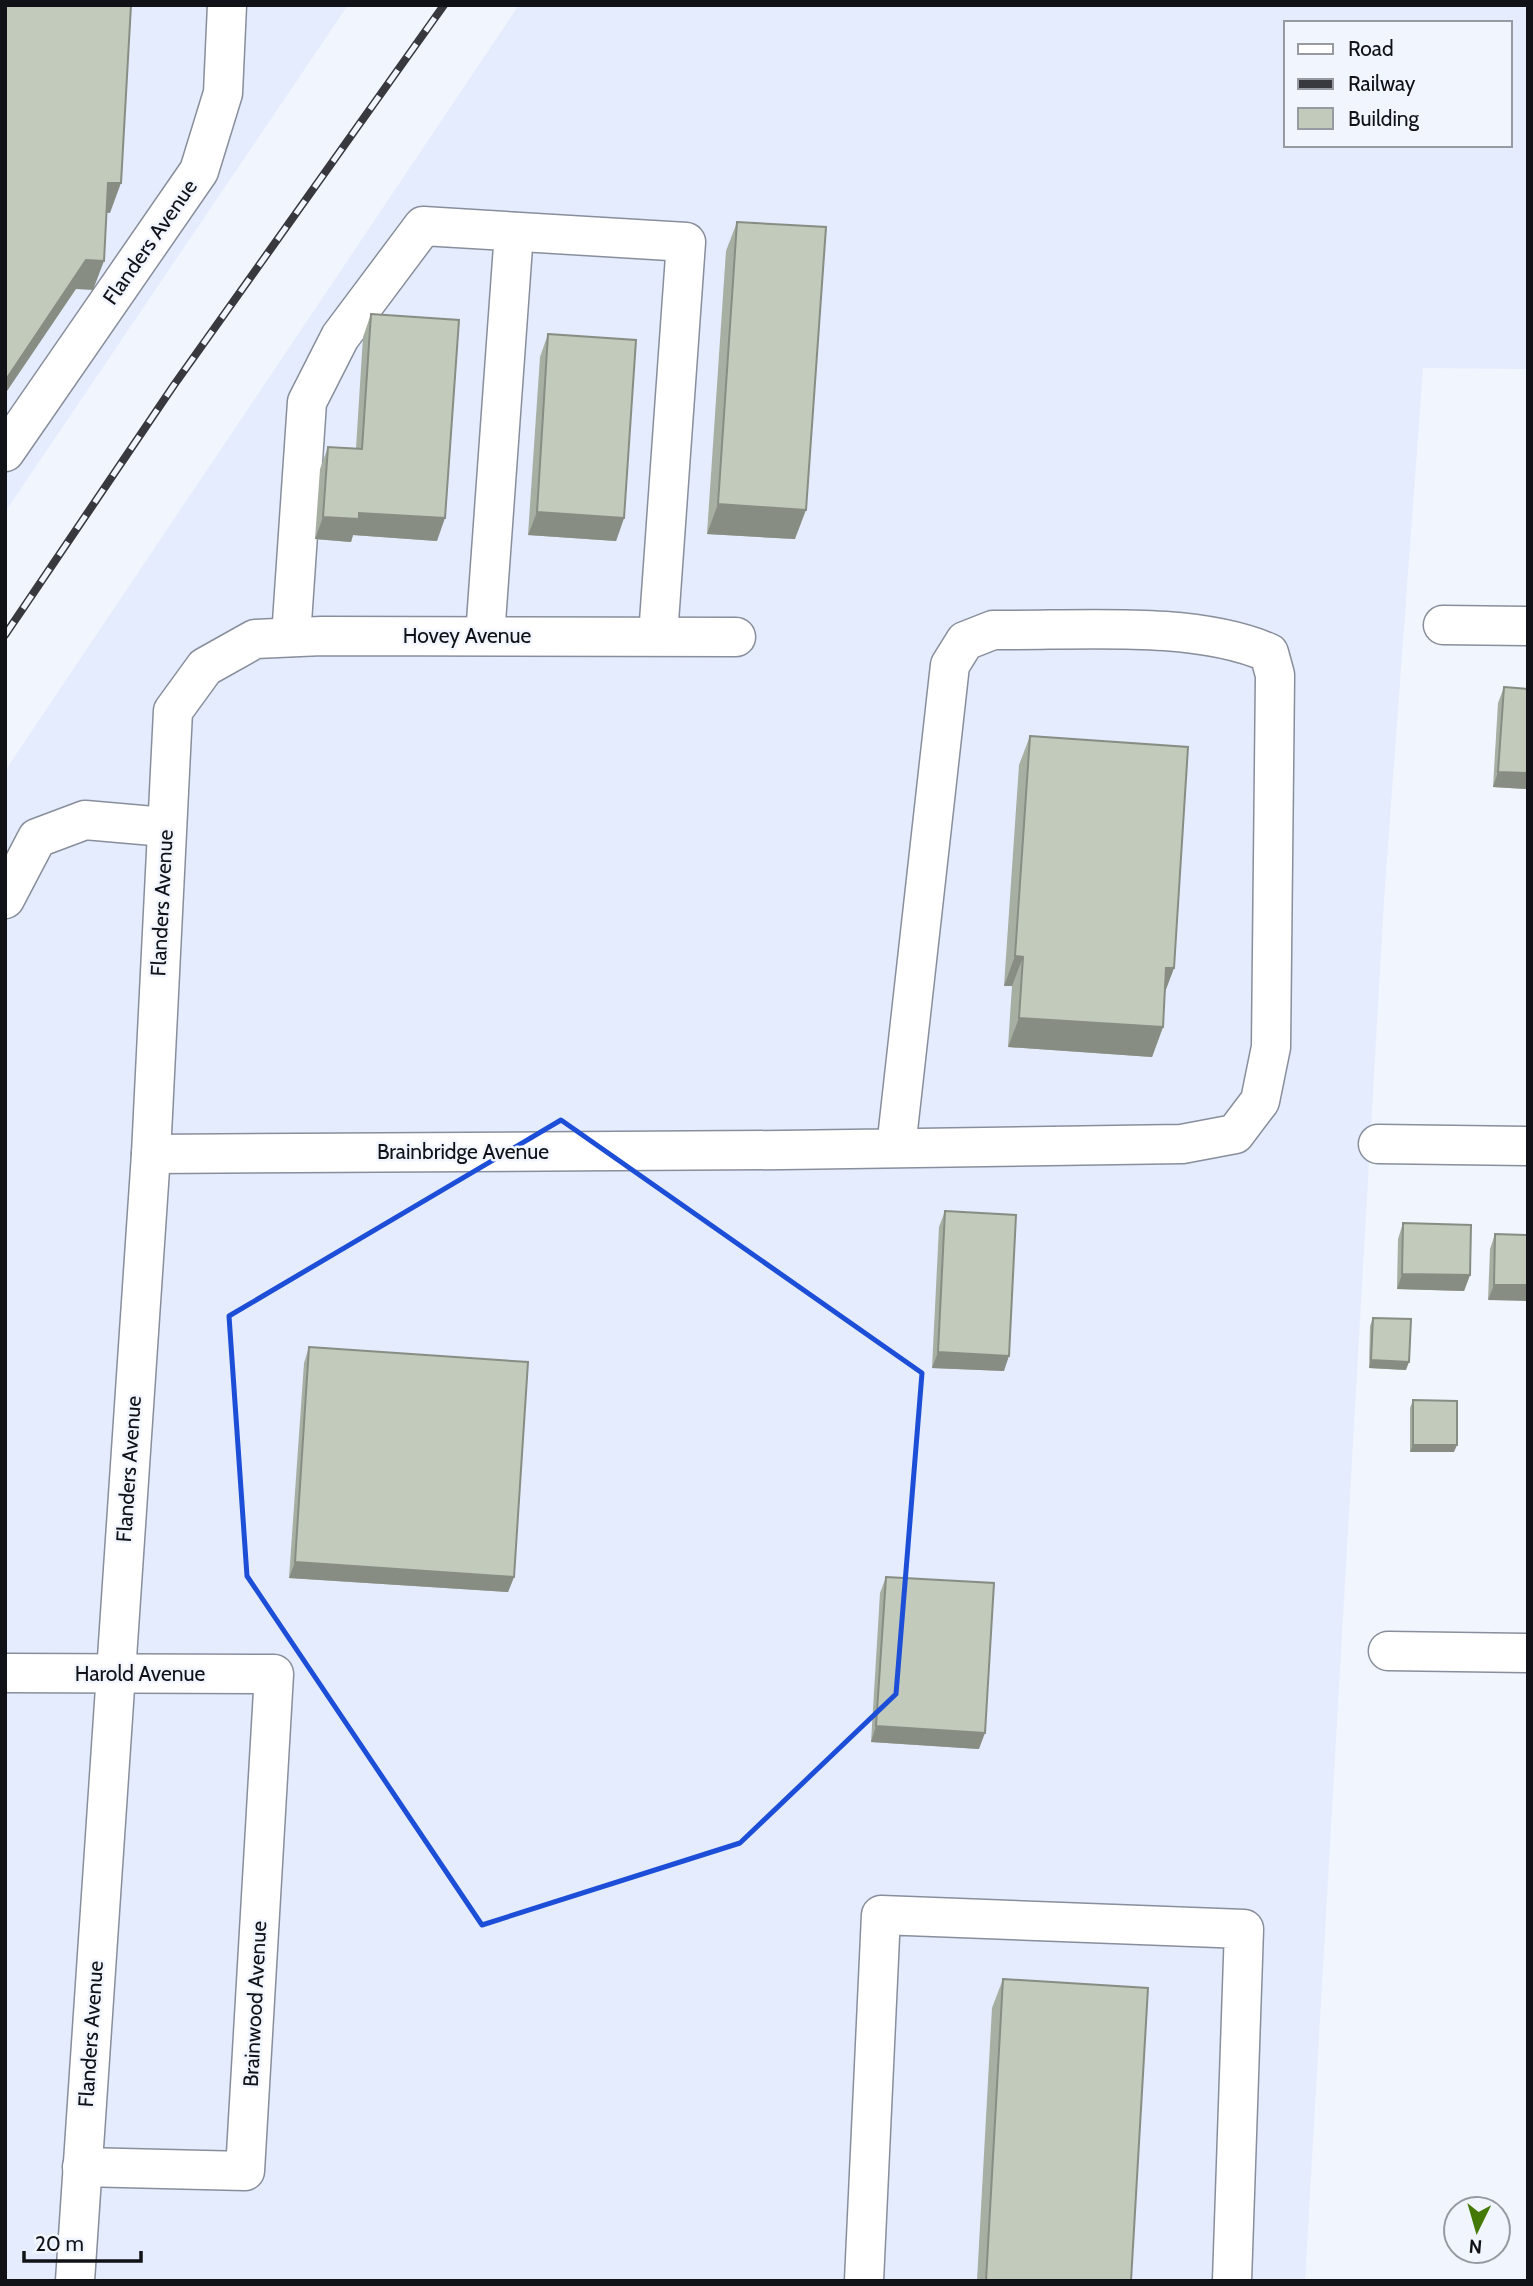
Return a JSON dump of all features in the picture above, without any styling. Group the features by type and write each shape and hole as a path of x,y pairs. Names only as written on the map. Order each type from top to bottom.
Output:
{"street":[{"name":"Flanders Avenue","path":"5,452 199,171 223,93 227,5"},
{"path":"291,637 307,402 340,337 423,226 686,242 658,636"},
{"path":"485,636 514,232"},
{"path":"1443,625 1528,626"},
{"name":"Brainbridge Avenue","path":"151,1154 896,1149 1182,1144 1235,1134 1260,1101 1271,1047 1275,675 1269,653 1244,642 1196,633 993,630 965,641 950,665 896,1149"},
{"name":"Hovey Avenue","path":"205,667 255,639 736,637"},
{"name":"Flanders Avenue","path":"75,2281 151,1154 165,827 173,711 205,667"},
{"path":"5,899 37,838 85,821 165,827"},
{"path":"1378,1144 1528,1146"},
{"path":"1388,1651 1528,1653"},
{"name":"Harold Avenue","path":"5,1673 274,1674"},
{"name":"Brainwood Avenue","path":"82,2167 245,2171 274,1674"},
{"path":"864,2281 881,1915 1244,1929 1232,2281"}],"highlighted area":[{"path":"561,1120 922,1373 896,1694 740,1843 482,1925 247,1576 229,1316"}],"shaded area":[{"path":"5,5 348,5 5,512"},
{"path":"519,5 1528,5 1528,369 1423,368 1384,900 1305,2281 5,2281 5,771"}],"building":[{"path":"5,5 131,5 121,183 108,183 104,261 86,260 5,381"},
{"path":"737,222 826,227 806,510 718,504"},
{"path":"371,314 459,320 445,518 359,513 359,519 323,517 328,447 362,449"},
{"path":"548,334 636,340 624,518 537,512"},
{"path":"1504,687 1528,689 1528,773 1498,772"},
{"path":"1030,736 1188,747 1174,968 1166,968 1163,1027 1019,1018 1023,957 1015,956"},
{"path":"945,1211 1016,1215 1009,1356 938,1352"},
{"path":"1403,1223 1471,1225 1470,1275 1402,1274"},
{"path":"1495,1234 1528,1235 1528,1285 1494,1285"},
{"path":"1373,1318 1411,1319 1409,1362 1371,1360"},
{"path":"309,1347 528,1362 514,1577 295,1562"},
{"path":"1413,1400 1457,1401 1457,1445 1413,1445"},
{"path":"886,1577 994,1583 985,1733 876,1726"},
{"path":"1003,1979 1148,1988 1131,2281 986,2281"}],"railway":[{"path":"5,635 174,385 444,5"}]}
